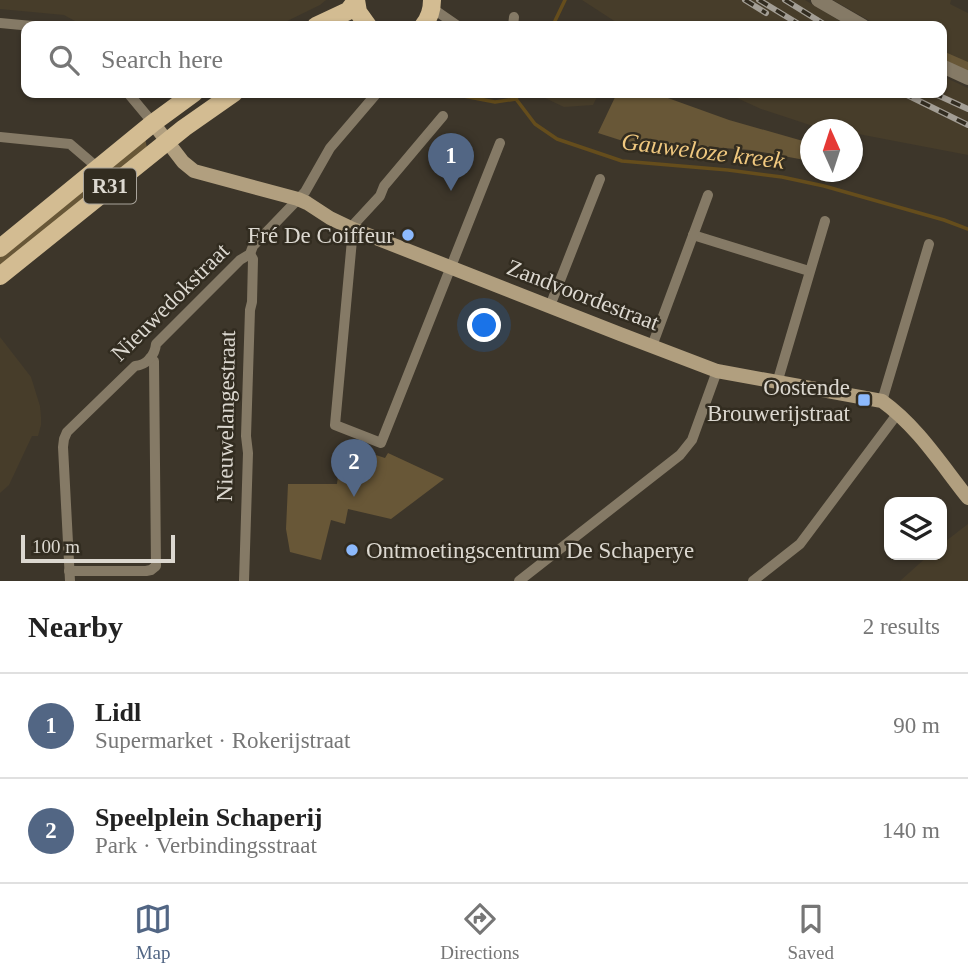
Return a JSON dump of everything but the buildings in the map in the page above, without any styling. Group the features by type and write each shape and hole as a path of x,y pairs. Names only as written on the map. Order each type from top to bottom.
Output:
{"main road":[{"path":"327,21 348,11 356,1"},
{"path":"356,1 358,12 364,21"},
{"path":"425,21 432,4"},
{"name":"R31","path":"0,248 187,98"},
{"name":"R31","path":"0,276 166,141 227,98"},
{"name":"Zandvoordestraat","path":"153,123 183,162 194,171 299,199 353,229 717,371 881,401 910,425 968,498"}],"street":[{"path":"818,0 854,21"},
{"path":"432,4 452,21"},
{"path":"0,23 21,25"},
{"path":"947,68 968,78"},
{"path":"132,98 153,123"},
{"name":"Nieuwedokstraat","path":"69,576 64,447 67,432 135,366 142,366 155,352 156,344 240,260 250,254 253,246 305,192 330,148 373,98"},
{"path":"443,116 384,186 380,196 355,223 335,425 381,443 500,144"},
{"path":"0,137 70,144 98,168"},
{"path":"550,306 600,179"},
{"path":"652,346 708,195"},
{"path":"777,383 825,221"},
{"path":"693,235 809,271"},
{"path":"881,401 929,244"},
{"name":"Nieuwelangestraat","path":"244,581 253,259 250,254"},
{"path":"69,576 151,570 156,566 154,361 150,358"},
{"path":"519,581 680,455 692,440 717,371"},
{"path":"753,581 800,544 898,413"}],"shaded area":[{"path":"0,0 326,0 287,21 75,21 64,15 0,9"},
{"path":"582,0 805,0 840,21 614,21"},
{"path":"833,0 951,0 950,4 968,13 968,71 947,61 947,21 870,21"},
{"path":"947,53 968,62 968,71 947,61"},
{"path":"947,78 968,88 968,155 863,135 863,119 800,119 800,122 737,98 947,98"},
{"path":"545,98 596,98 593,105 564,107"},
{"path":"615,98 668,98 729,120 800,140 800,159 751,150 623,141 598,133"},
{"path":"145,138 147,148 0,268 0,256"},
{"path":"0,337 31,377 40,406 41,425 38,436 32,436 9,485 0,493"},
{"path":"342,444 385,458 388,453 444,479 391,519 348,509 345,524 331,520 321,560 290,552 286,529 288,484 337,484"},
{"path":"968,524 968,581 900,581 923,560 947,560 947,540"}],"waterway":[{"path":"555,21 565,0"},
{"name":"Gauweloze kreek","path":"474,98 495,102 516,99 535,124 557,139 622,161 782,177 824,186 968,229"}],"railway":[{"path":"745,0 766,13"},
{"path":"759,0 794,21"},
{"path":"785,0 819,21"},
{"path":"913,98 968,125"},
{"path":"944,98 968,109"}],"place":[{"name":"Lidl","path":"451,191"},
{"name":"Fré De Coiffeur","path":"408,235"},
{"name":"Oostende Brouwerijstraat","path":"864,400"},
{"name":"Speelplein Schaperij","path":"354,497"},
{"name":"Ontmoetingscentrum De Schaperye","path":"352,550"}]}
